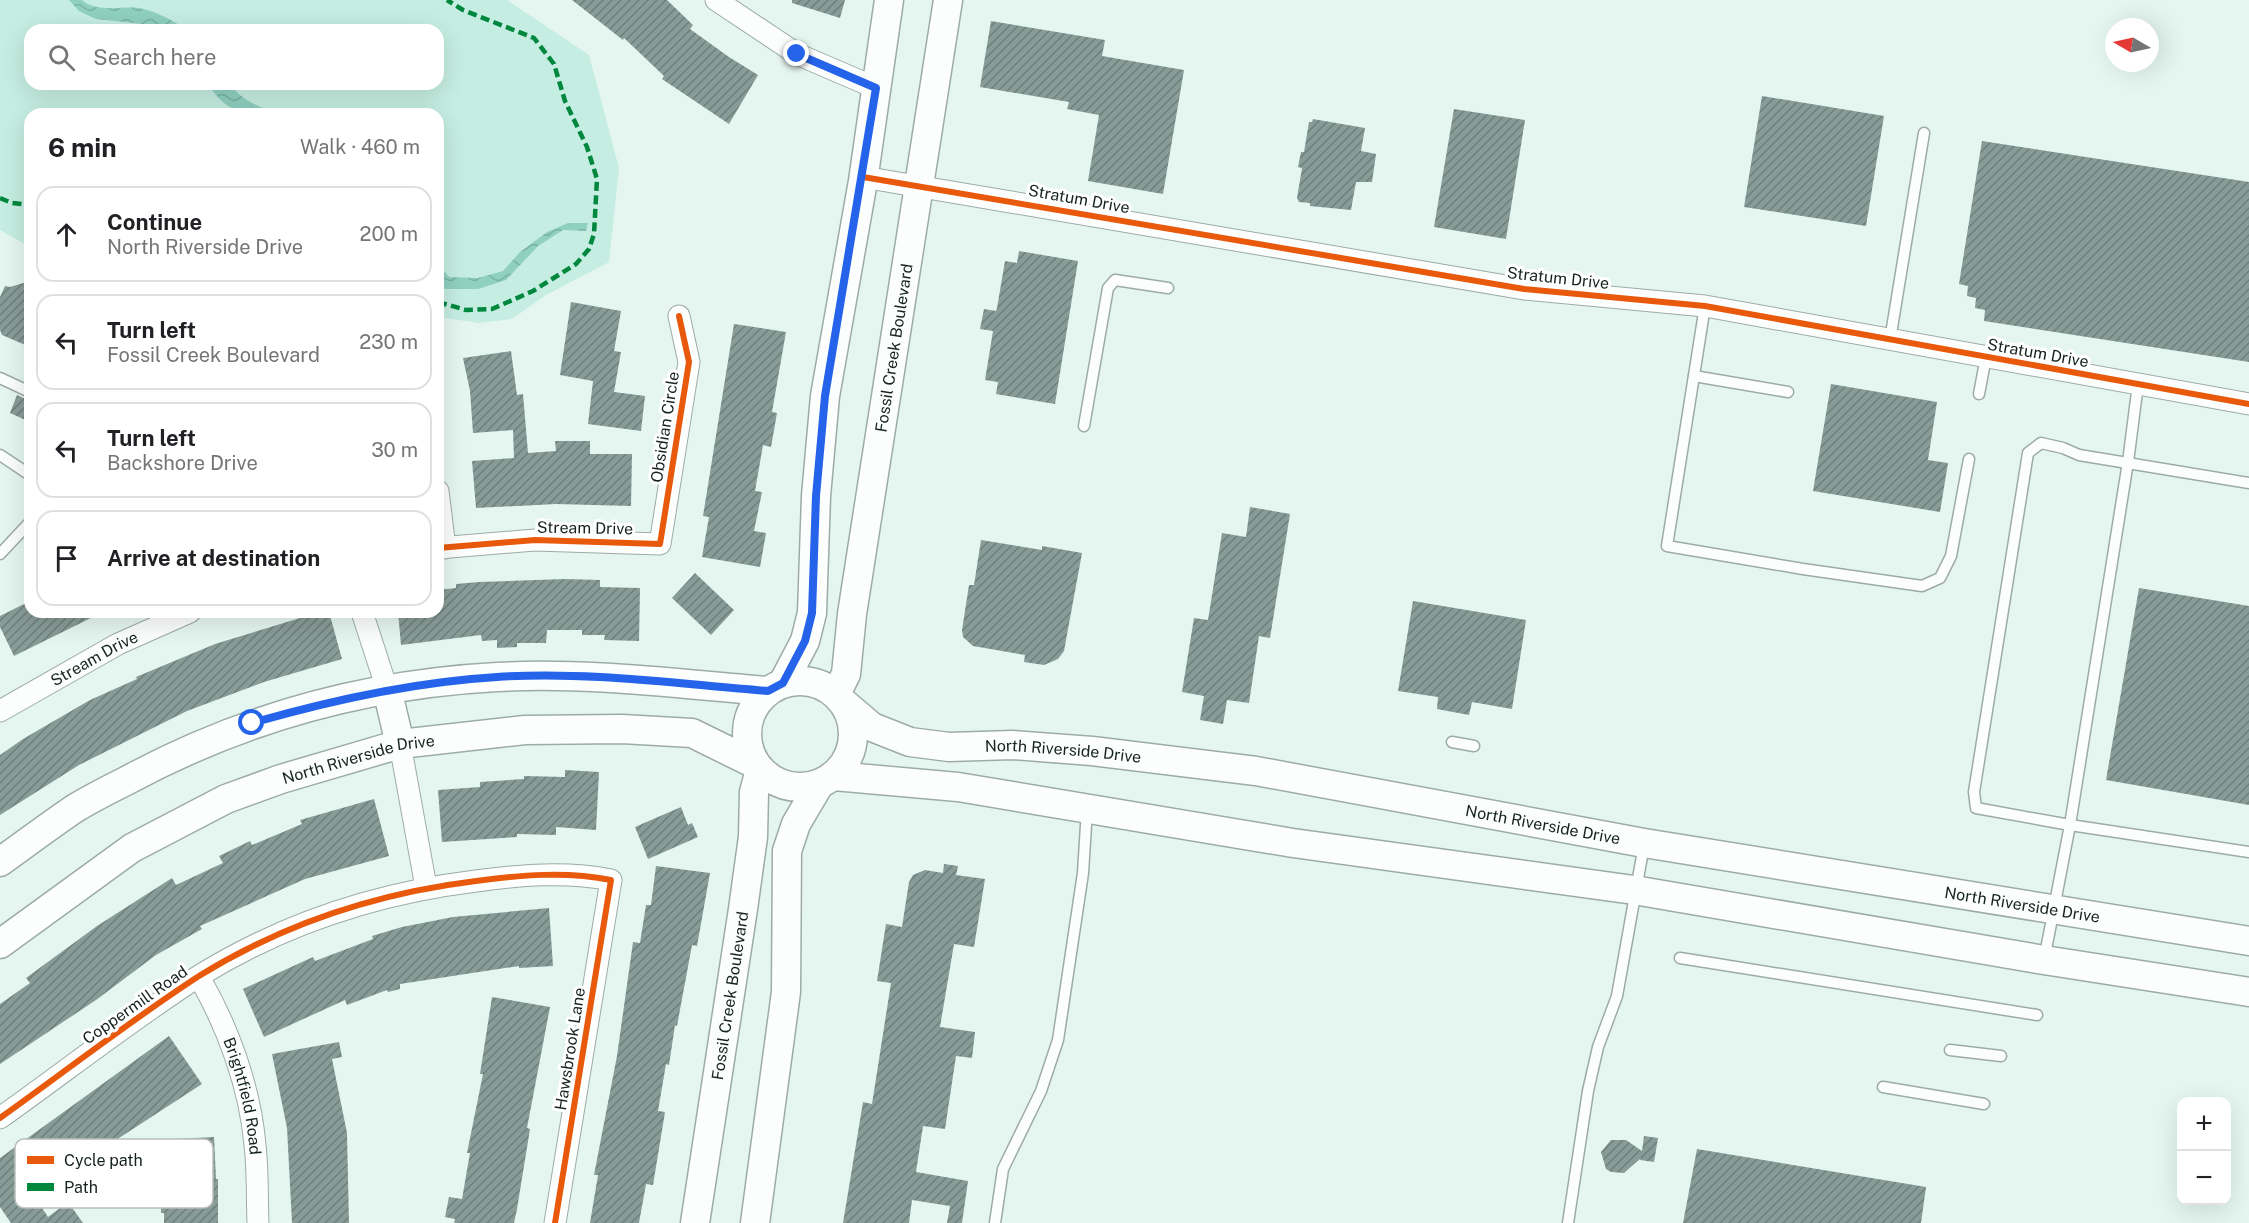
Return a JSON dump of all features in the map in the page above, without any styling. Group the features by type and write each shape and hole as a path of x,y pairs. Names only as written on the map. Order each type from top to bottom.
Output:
{"main road":[{"path":"889,0 863,177 825,396 816,496 812,613 805,641 776,687 757,702 748,725 749,749 757,767 781,784 793,788 826,781 958,787 1293,843 1634,890 2044,960 2249,992"},
{"name":"Fossil Creek Boulevard","path":"841,699 846,675 852,614 948,0"},
{"path":"0,862 75,808 167,759 252,723 387,689 497,677 600,677 776,687 812,682 841,699 851,718 854,734 852,750 845,765 826,781 796,824 787,851 786,992 755,1223"},
{"path":"387,689 400,744"},
{"name":"North Riverside Drive","path":"841,699 872,728 910,742 949,747 1012,745 1092,751 1256,771 1644,843 2249,941"},
{"name":"North Riverside Drive","path":"0,944 132,848 226,800 281,779 400,744 525,730 622,729 692,733 757,767"},
{"name":"Fossil Creek Boulevard","path":"695,1223 753,837 757,767"}],"street":[{"path":"716,0 736,7 797,54 876,88"},
{"name":"Stratum Drive","path":"863,177 1524,289 1705,306 2249,404"},
{"name":"Obsidian Circle","path":"660,543 689,362 679,316"},
{"name":"Stream Drive","path":"444,548 535,540 660,543"},
{"name":"Stream Drive","path":"0,711 118,644 176,618"},
{"path":"364,618 387,689"},
{"path":"400,744 426,887"},
{"name":"Coppermill Road","path":"0,1118 199,977 246,951 315,919 386,896 426,887 561,874 611,880"},
{"name":"Hawsbrook Lane","path":"555,1223 611,880"},
{"name":"Brightfield Road","path":"199,977 217,1009 230,1042 250,1112 255,1144 258,1223"}],"lane":[{"path":"1890,340 1924,134"},
{"path":"1084,426 1108,288 1115,280 1168,288"},
{"path":"1705,306 1667,546 1922,586 1940,578 1951,556 1969,459"},
{"path":"1979,394 1986,357"},
{"path":"1694,376 1788,392"},
{"path":"0,378 24,389"},
{"path":"2044,960 2070,825 2128,462 2138,384"},
{"path":"2249,483 2079,455 2063,448 2041,443 2028,453 1974,792 1976,808 2070,825 2249,852"},
{"path":"0,455 24,471"},
{"path":"0,554 24,528"},
{"path":"1452,742 1474,746"},
{"path":"994,1223 1004,1169 1041,1091 1058,1040 1083,873 1087,809"},
{"path":"1568,1223 1588,1091 1598,1047 1617,996 1644,843"},
{"path":"1680,958 2037,1015"},
{"path":"1950,1050 2001,1056"},
{"path":"1883,1088 1984,1104"}],"shaded area":[{"path":"0,0 507,0 589,55 619,168 609,262 546,295 512,319 479,323 444,318 444,108 24,108 24,244 0,230"}],"water":[{"path":"69,0 82,0 102,8 145,9 178,24 142,24 96,19 79,11"},
{"path":"212,90 234,90 264,108 232,108"},
{"path":"568,223 588,223 586,231 563,230 538,246 506,280 478,289 444,288 444,271 449,277 478,278 503,271 520,252 547,232"}],"building":[{"path":"572,0 667,0 693,25 690,29 758,75 729,124 662,79 664,76 624,38 623,40"},
{"path":"792,0 845,0 840,18 792,3"},
{"path":"991,21 1105,40 1102,56 1184,70 1163,194 1088,181 1099,115 1067,109 1069,102 980,87"},
{"path":"1762,96 1884,116 1866,226 1744,207"},
{"path":"1454,109 1525,120 1506,239 1434,227"},
{"path":"1313,119 1365,128 1361,151 1376,154 1372,182 1356,182 1351,210 1310,206 1310,203 1299,202 1297,198 1302,168 1298,167 1301,152 1304,152 1309,122"},
{"path":"1982,141 2249,182 2249,362 1984,321 1985,310 1975,308 1976,298 1967,296 1968,286 1959,284"},
{"path":"1019,251 1078,261 1055,404 996,394 998,382 985,380 993,331 980,329 984,309 996,311 1005,261 1017,263"},
{"path":"24,283 24,344 2,335 0,330 0,297 5,286 10,287"},
{"path":"571,302 621,311 614,351 621,352 614,392 645,396 641,431 588,424 593,381 560,375"},
{"path":"734,324 786,332 772,412 777,413 771,447 763,445 755,491 762,492 754,531 766,533 760,567 702,557 709,517 703,516"},
{"path":"511,351 517,395 523,394 528,453 556,451 555,441 590,441 590,454 632,454 631,506 556,504 476,508 472,461 514,458 513,430 473,433 470,391 463,358"},
{"path":"1831,384 1937,402 1928,460 1948,463 1940,512 1813,491"},
{"path":"17,395 24,398 24,419 10,413"},
{"path":"1250,507 1290,514 1270,638 1259,636 1249,703 1227,700 1223,724 1200,720 1204,696 1182,692 1194,618 1208,620 1222,533 1246,537"},
{"path":"981,540 1042,550 1042,546 1082,553 1064,651 1058,659 1044,665 1024,662 1025,655 973,646 963,637 969,585 974,585"},
{"path":"695,573 734,610 711,635 672,598"},
{"path":"600,580 600,587 640,588 639,641 604,640 605,635 582,635 582,630 547,630 546,643 517,643 517,647 497,648 497,640 482,641 481,635 401,645 399,618 444,618 444,589 456,588 456,584"},
{"path":"2139,588 2249,606 2249,805 2106,780"},
{"path":"1413,601 1526,620 1512,709 1472,702 1469,715 1437,709 1438,697 1398,691"},
{"path":"24,604 24,618 91,618 14,656 0,627 0,616"},
{"path":"300,618 331,618 342,659 264,682 187,711 79,765 0,815 0,755 90,700 137,679 136,677 215,644"},
{"path":"565,770 599,772 596,830 556,827 556,835 517,834 517,837 442,842 438,790 480,787 480,782 524,779 524,776 565,777"},
{"path":"374,799 389,856 305,879 200,926 202,929 156,955 96,1000 0,1064 0,1004 30,983 26,978 97,926 172,878 176,885 223,863 219,856 250,841 252,845 302,824 300,820"},
{"path":"681,807 688,825 692,823 698,837 648,859 635,827"},
{"path":"944,864 958,866 956,875 985,879 974,947 954,944 940,1027 975,1032 972,1058 956,1056 945,1129 923,1126 916,1172 968,1181 962,1223 947,1223 950,1206 912,1200 909,1223 843,1223 863,1102 872,1104 891,983 877,981 886,924 902,927 909,882 913,875 925,870 943,873"},
{"path":"656,866 710,873 697,946 692,945 669,1065 666,1064 658,1111 665,1112 653,1185 646,1184 639,1223 590,1223 598,1175 594,1175 617,1056 633,942 640,943 646,905 651,905"},
{"path":"549,908 553,966 519,968 519,966 400,984 400,989 388,992 387,990 347,1005 345,1000 264,1037 243,989 313,957 315,961 373,939 372,936 402,927 453,917"},
{"path":"492,997 550,1007 527,1128 530,1129 517,1209 514,1223 454,1223 455,1219 445,1217 449,1197 462,1199 470,1153 467,1153 483,1074 480,1074"},
{"path":"169,1036 202,1084 118,1139 26,1139"},
{"path":"339,1042 342,1057 332,1059 347,1133 349,1223 292,1223 287,1128 272,1054"},
{"path":"1644,1136 1658,1138 1654,1162 1640,1160 1641,1158 1624,1173 1611,1172 1606,1169 1601,1152 1611,1140 1626,1140 1642,1151"},
{"path":"214,1137 216,1179 218,1179 218,1223 164,1223 164,1213 161,1213 161,1208 213,1208 213,1139 176,1139"},
{"path":"15,1147 15,1208 42,1208 48,1217 60,1208 72,1208 83,1223 11,1223 0,1207 0,1158"},
{"path":"1697,1149 1926,1187 1921,1223 1683,1223"}],"marked path":[{"path":"444,304 466,310 492,309 533,291 576,264 589,249 594,234 597,179 587,147 565,101 554,64 534,38 463,10 447,0"},
{"path":"0,198 24,204"}],"cycle path":[{"path":"863,177 1524,289 1705,306 2249,404"},
{"path":"444,548 535,540 660,544 689,362 679,316"},
{"path":"0,1118 199,976 231,957 298,926 367,903 439,886 544,875 611,880 555,1223"}],"route":[{"path":"252,723 325,702 387,689 497,677 600,677 768,691 783,683 805,641 812,613 816,496 825,396 876,88 797,54"}]}
